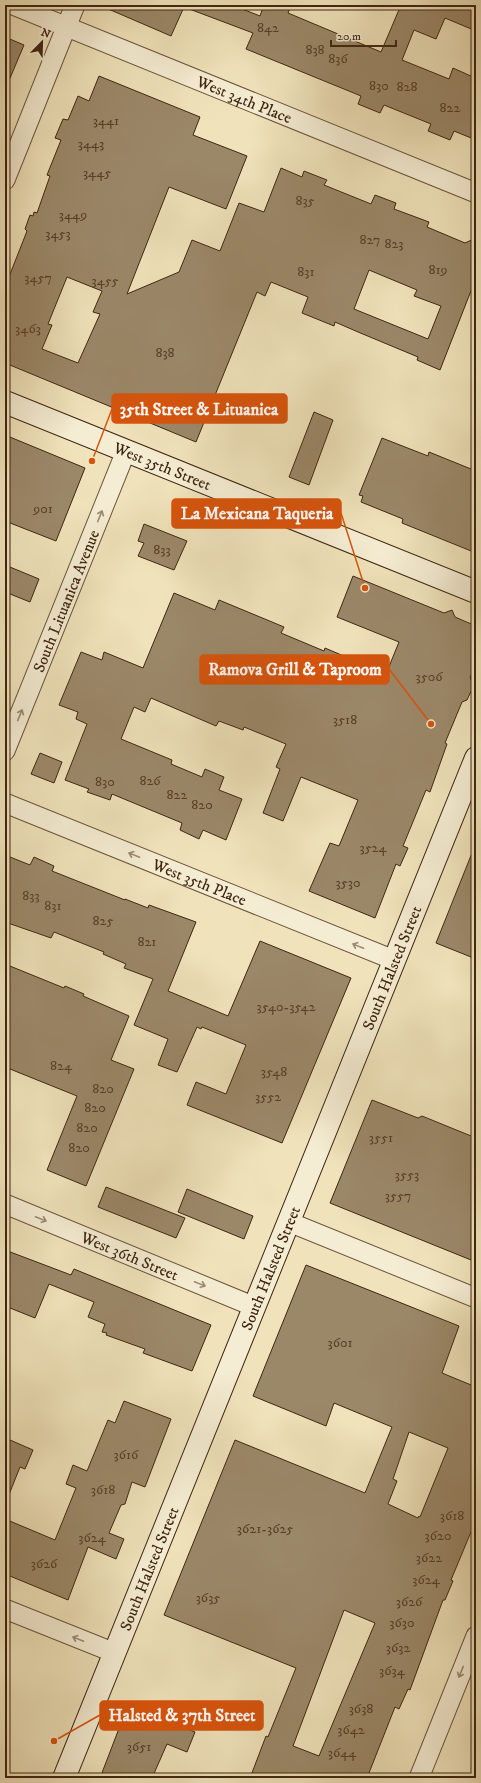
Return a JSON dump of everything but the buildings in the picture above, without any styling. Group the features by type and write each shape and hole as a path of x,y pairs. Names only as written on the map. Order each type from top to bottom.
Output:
{"main road":[{"name":"West 35th Street","path":"5,402 476,592"},
{"name":"South Halsted Street","path":"64,1778 476,758"}],"street":[{"name":"West 34th Place","path":"13,5 476,193"},
{"path":"5,180 76,5"},
{"name":"South Lituanica Avenue","path":"5,751 126,451"},
{"name":"West 35th Place","path":"5,803 394,960"},
{"name":"West 36th Street","path":"5,1204 255,1307"},
{"path":"289,1222 476,1298"},
{"path":"5,1609 114,1653"},
{"path":"419,1778 476,1636"}],"place":[{"name":"35th Street & Lituanica","path":"92,461"},
{"name":"La Mexicana Taqueria","path":"365,588"},
{"name":"Ramova Grill & Taproom","path":"431,724"},
{"name":"Halsted & 37th Street","path":"54,1741"}]}
